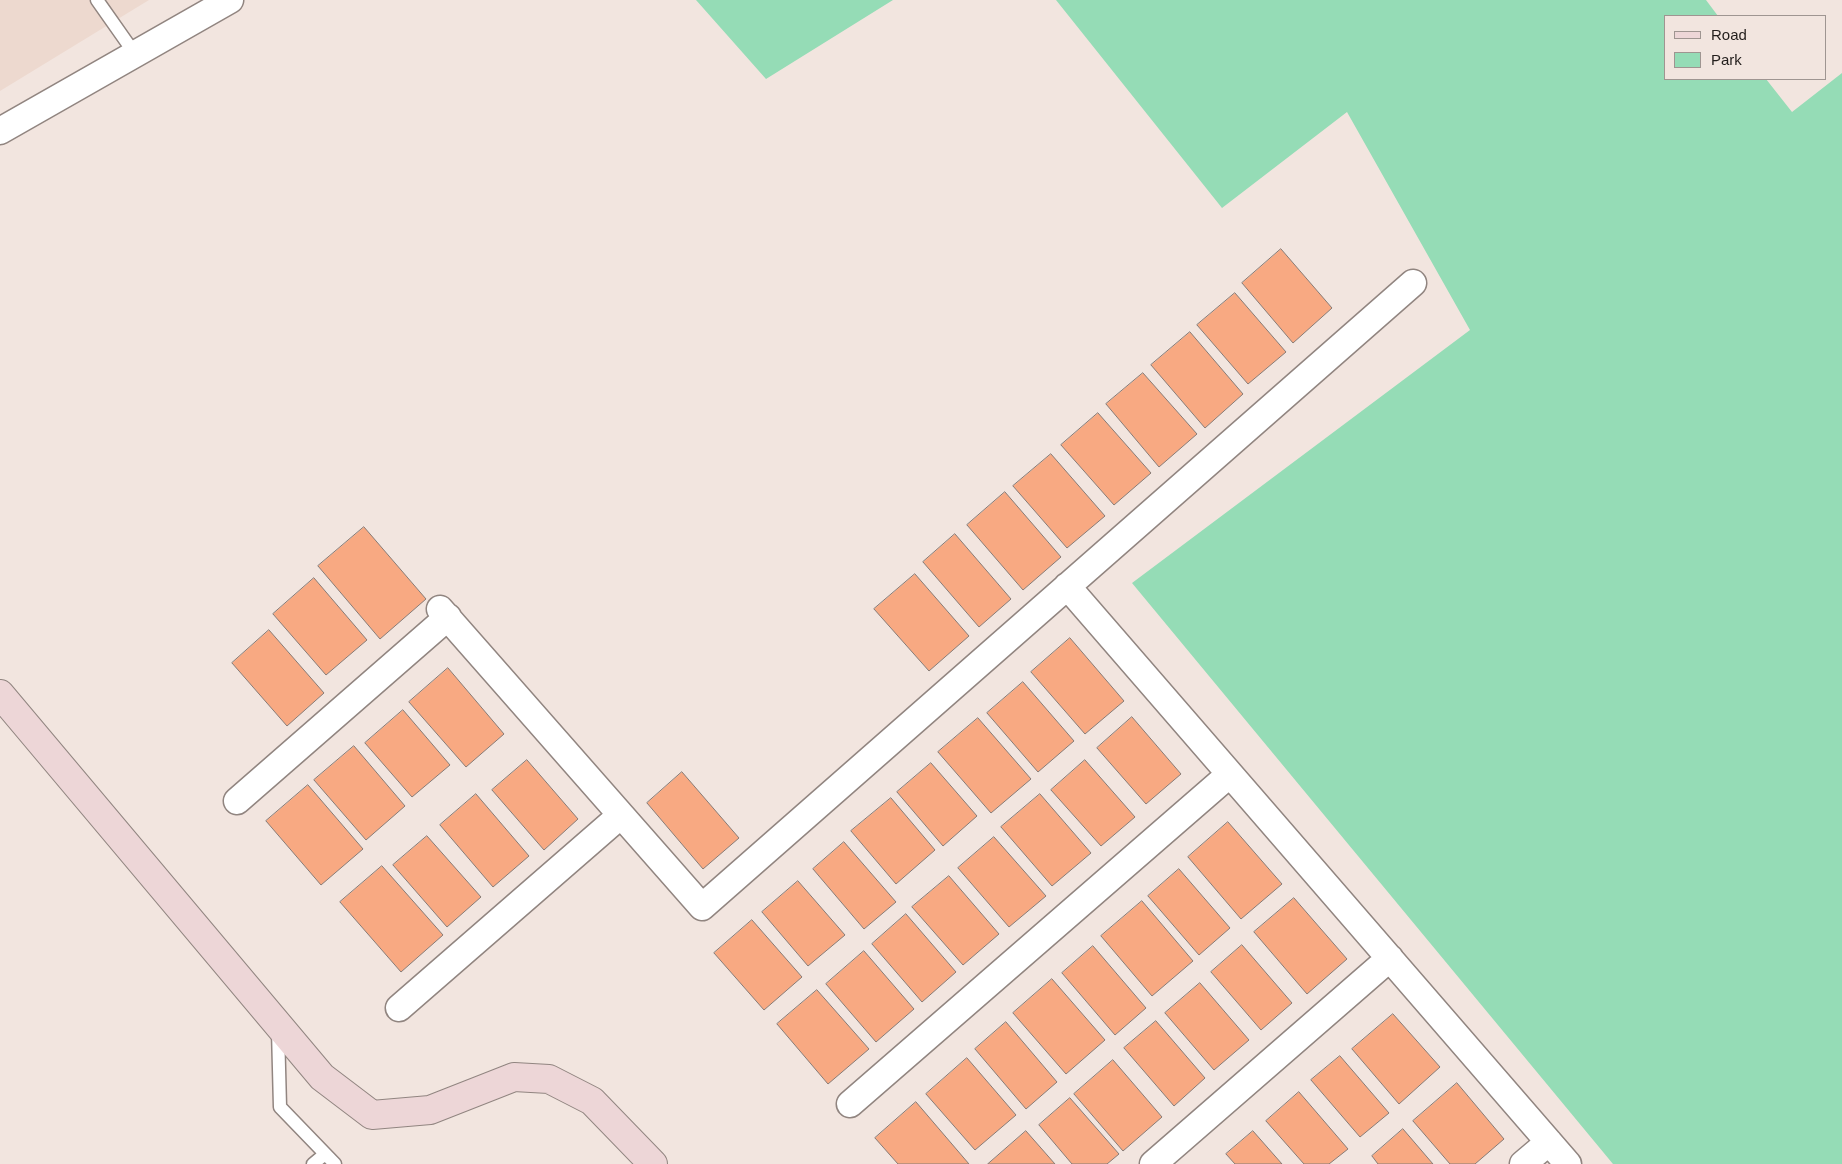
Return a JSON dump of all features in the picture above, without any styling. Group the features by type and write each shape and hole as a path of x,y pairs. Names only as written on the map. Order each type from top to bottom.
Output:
{"street":[{"path":"0,131 230,0"},
{"path":"237,801 444,613 702,907 1412,283"},
{"path":"1067,586 1568,1164"},
{"path":"0,694 322,1077 372,1115 430,1110 514,1077 549,1079 592,1100 653,1164"},
{"path":"850,1104 1230,774"},
{"path":"399,1008 621,815"},
{"path":"1154,1164 1390,958"},
{"path":"1523,1164 1549,1142"}],"lane":[{"path":"97,0 135,54"},
{"path":"278,1025 280,1108 335,1164"},
{"path":"313,1164 325,1154"}],"shaded area":[{"path":"0,0 149,0 0,91"}],"green space":[{"path":"696,0 893,0 766,79"},
{"path":"1056,0 1706,0 1717,15 1664,15 1664,80 1767,80 1792,112 1842,73 1842,1164 1613,1164 1132,583 1470,330 1347,112 1222,208"}],"building":[{"path":"1281,249 1332,308 1293,343 1242,283"},
{"path":"1235,293 1286,352 1248,384 1197,325"},
{"path":"1190,332 1243,394 1205,428 1151,365"},
{"path":"1143,373 1197,434 1159,467 1106,404"},
{"path":"1098,413 1151,473 1114,505 1061,445"},
{"path":"1051,454 1105,516 1067,548 1013,486"},
{"path":"1005,492 1061,557 1023,590 967,525"},
{"path":"364,527 426,599 380,639 318,566"},
{"path":"955,534 1011,599 979,627 923,562"},
{"path":"915,574 969,636 929,671 874,609"},
{"path":"314,578 367,640 326,675 273,614"},
{"path":"269,630 324,693 287,726 232,663"},
{"path":"1070,638 1124,701 1085,734 1031,672"},
{"path":"448,668 504,734 466,767 409,702"},
{"path":"1023,682 1074,741 1038,772 987,713"},
{"path":"403,710 450,765 412,797 365,743"},
{"path":"1132,717 1181,774 1146,804 1097,748"},
{"path":"978,718 1031,779 991,813 938,752"},
{"path":"354,746 405,806 366,840 314,780"},
{"path":"527,760 578,819 544,850 492,790"},
{"path":"1085,760 1135,817 1101,846 1051,790"},
{"path":"931,763 977,816 943,846 897,792"},
{"path":"682,772 739,838 703,869 647,803"},
{"path":"308,785 363,849 321,885 266,821"},
{"path":"476,794 529,856 493,887 440,825"},
{"path":"1040,794 1091,853 1052,886 1001,827"},
{"path":"891,798 935,850 896,884 851,831"},
{"path":"1228,822 1282,884 1241,919 1188,857"},
{"path":"427,836 481,897 447,927 393,865"},
{"path":"994,837 1046,896 1009,927 958,868"},
{"path":"844,842 896,902 864,929 813,869"},
{"path":"382,866 443,935 401,972 340,902"},
{"path":"1179,869 1230,928 1199,955 1148,896"},
{"path":"949,876 999,934 963,965 912,907"},
{"path":"798,881 845,935 808,966 762,912"},
{"path":"1294,898 1347,959 1307,994 1254,932"},
{"path":"1142,901 1193,961 1152,996 1101,936"},
{"path":"906,914 956,972 922,1002 872,944"},
{"path":"752,920 802,977 764,1010 714,953"},
{"path":"1242,945 1292,1003 1261,1030 1211,972"},
{"path":"1093,946 1146,1008 1115,1035 1062,973"},
{"path":"864,951 914,1009 876,1042 826,984"},
{"path":"1052,979 1105,1040 1066,1074 1013,1013"},
{"path":"1200,983 1249,1040 1214,1070 1165,1013"},
{"path":"817,990 869,1049 828,1084 777,1024"},
{"path":"1393,1014 1440,1067 1399,1104 1352,1049"},
{"path":"1156,1021 1205,1078 1174,1106 1124,1048"},
{"path":"1006,1022 1057,1082 1026,1109 975,1049"},
{"path":"1340,1056 1389,1113 1360,1137 1311,1080"},
{"path":"967,1058 1016,1115 975,1150 926,1094"},
{"path":"1113,1060 1162,1117 1123,1151 1074,1094"},
{"path":"1457,1083 1504,1139 1475,1164 1450,1164 1413,1121"},
{"path":"1299,1092 1348,1149 1329,1164 1304,1164 1266,1121"},
{"path":"1070,1098 1119,1154 1107,1164 1072,1164 1039,1125"},
{"path":"916,1102 969,1164 898,1164 875,1138"},
{"path":"1403,1129 1433,1164 1378,1164 1372,1156"},
{"path":"1026,1131 1055,1164 988,1164"},
{"path":"1253,1131 1282,1164 1235,1164 1226,1154"}]}
